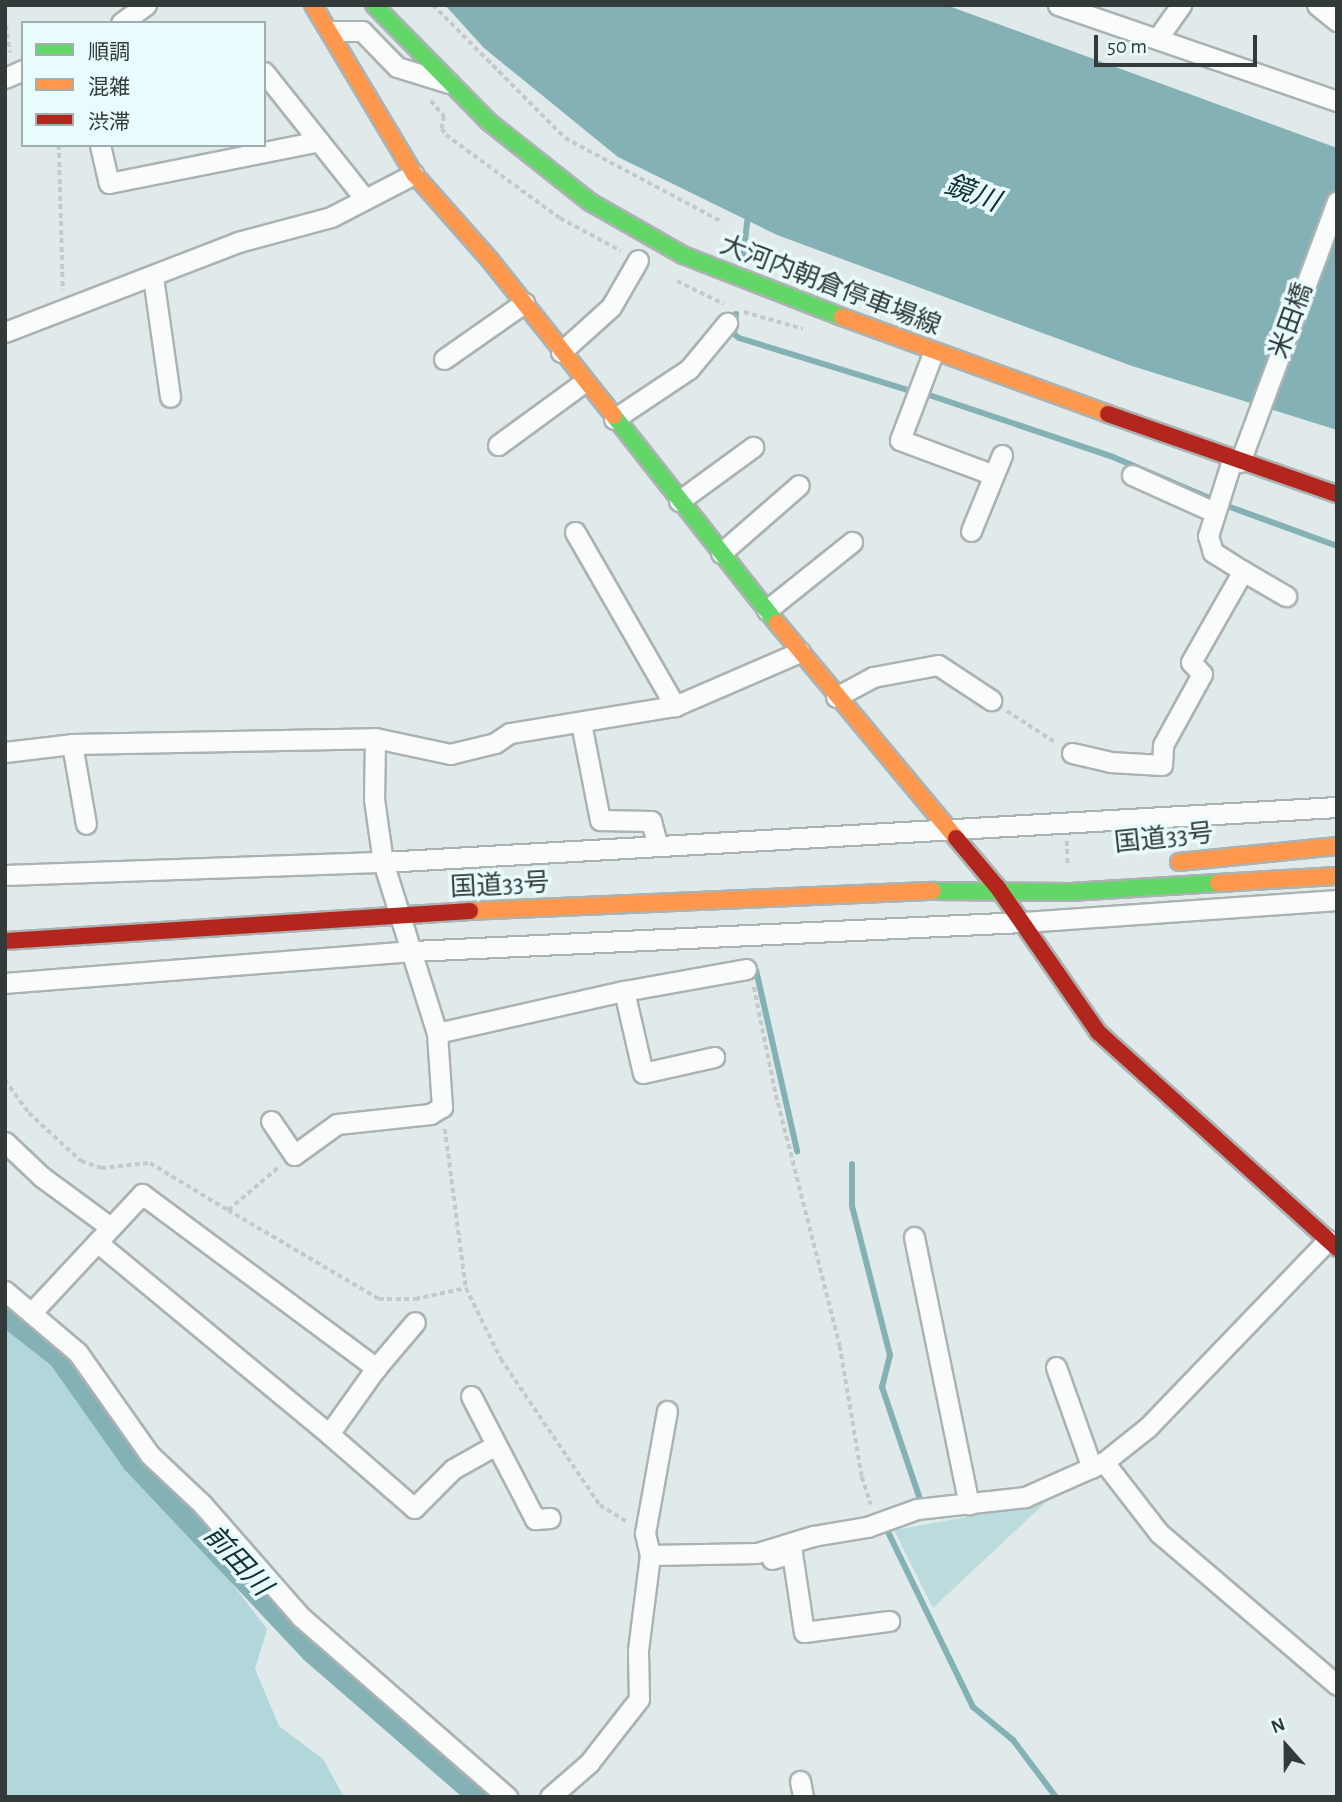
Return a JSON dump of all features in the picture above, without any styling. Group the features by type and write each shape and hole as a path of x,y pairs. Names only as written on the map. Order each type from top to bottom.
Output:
{"main road":[{"path":"313,5 332,31 414,174 524,303 836,697 998,888 1098,1032 1333,1244"},
{"name":"大河内朝倉停車場線","path":"374,5 489,122 590,202 683,255 933,353 1236,461 1337,494"},
{"name":"国道33号","path":"1164,864 1337,846"},
{"name":"国道33号","path":"998,888 1069,874"},
{"name":"国道33号","path":"5,941 401,915 998,888 1070,892 1337,876"}],"street":[{"path":"124,21 146,5"},
{"path":"1058,5 1337,100"},
{"path":"1157,39 1181,5"},
{"path":"1317,5 1337,21"},
{"path":"332,31 362,31 397,68 449,83"},
{"path":"266,75 365,199"},
{"path":"100,147 109,183 319,141"},
{"path":"5,332 64,313 238,242 331,217 414,174"},
{"name":"米田橋","path":"1243,570 1213,552 1208,536 1213,512 1248,441 1337,201"},
{"path":"561,352 611,307 638,260"},
{"path":"153,277 170,397"},
{"path":"444,359 524,303"},
{"path":"614,419 689,369 727,323"},
{"path":"933,353 900,440 991,474"},
{"path":"498,445 584,382"},
{"path":"679,501 753,447"},
{"path":"971,531 991,474 1002,455"},
{"path":"1132,475 1213,512"},
{"path":"721,553 799,485"},
{"path":"575,532 675,706"},
{"path":"767,611 852,542"},
{"path":"1072,753 1110,762 1162,765 1163,745 1202,674 1191,662 1243,570 1286,596"},
{"path":"5,752 72,744 374,738 450,754 495,743 510,733 675,706 800,652"},
{"path":"836,697 873,677 938,665 991,700"},
{"path":"581,723 600,820 651,821 657,843"},
{"path":"271,1121 294,1155 337,1124 429,1114 442,1107 437,1033 383,862 374,799 374,738"},
{"path":"72,744 86,824"},
{"path":"5,875 383,862 657,843 1337,807"},
{"path":"5,983 412,951 1024,922 1337,900"},
{"path":"437,1033 624,991 746,969"},
{"path":"624,991 643,1073 714,1057"},
{"path":"9,1154 110,1227"},
{"path":"33,1311 142,1194 376,1368"},
{"path":"914,1237 969,1504"},
{"path":"98,1243 415,1508 453,1469 494,1446"},
{"path":"649,1560 757,1553 877,1523 917,1509 1025,1497 1098,1465 1148,1427 1333,1244"},
{"path":"5,1291 33,1311 78,1353 150,1455 202,1504 301,1617 507,1797"},
{"path":"329,1434 376,1368 415,1322"},
{"path":"1056,1367 1098,1465 1159,1533 1337,1685"},
{"path":"471,1396 494,1446 535,1519 550,1518"},
{"path":"550,1797 589,1763 639,1699 638,1650 649,1560 645,1533 667,1411"},
{"path":"649,1560 756,1563 792,1553 804,1632 889,1621"}],"path":[{"path":"433,5 565,138 722,222"},
{"path":"5,17 15,74"},
{"path":"59,147 64,313"},
{"path":"991,700 1072,753"},
{"path":"746,969 753,982 776,1095 839,1346 862,1477 877,1523"},
{"path":"5,1080 29,1114 81,1161 101,1168 150,1163 379,1299 415,1298 466,1288"},
{"path":"442,1107 466,1288 501,1359 600,1505 645,1533"},
{"path":"228,1210 294,1155"}],"shaded area":[{"path":"5,1314 20,1324 111,1426 267,1629 255,1669 279,1726 323,1759 344,1797 5,1797"},
{"path":"1045,1503 933,1608 894,1530"}],"water":[{"name":"鏡川","path":"445,5 946,5 1337,148 1337,430 1132,366 777,235 618,157 484,48"}],"waterway":[{"path":"743,257 748,215"},
{"path":"736,314 734,334 739,338 908,390"},
{"path":"929,395 1113,457 1209,498"},
{"path":"1230,507 1337,546"},
{"path":"756,970 797,1151"},
{"path":"852,1164 852,1206 890,1355 882,1387 920,1499"},
{"name":"前田川","path":"5,1305 65,1352 139,1457 318,1647 491,1797"},
{"path":"888,1532 973,1707 1013,1740 1056,1797"}],"traffic: fast":[{"path":"374,5 489,122 590,202 683,255 842,317"},
{"path":"614,416 777,623"},
{"path":"933,891 1070,892 1218,883"}],"traffic: slow":[{"path":"313,5 414,174 490,260 614,416"},
{"path":"842,317 1108,414"},
{"path":"777,623 956,838"},
{"path":"1179,862 1337,846"},
{"path":"1218,883 1337,876"},
{"path":"470,911 933,891"}],"traffic: jam":[{"path":"1108,414 1337,494"},
{"path":"956,838 998,888 1098,1032 1337,1248"},
{"path":"5,941 470,911"}]}
